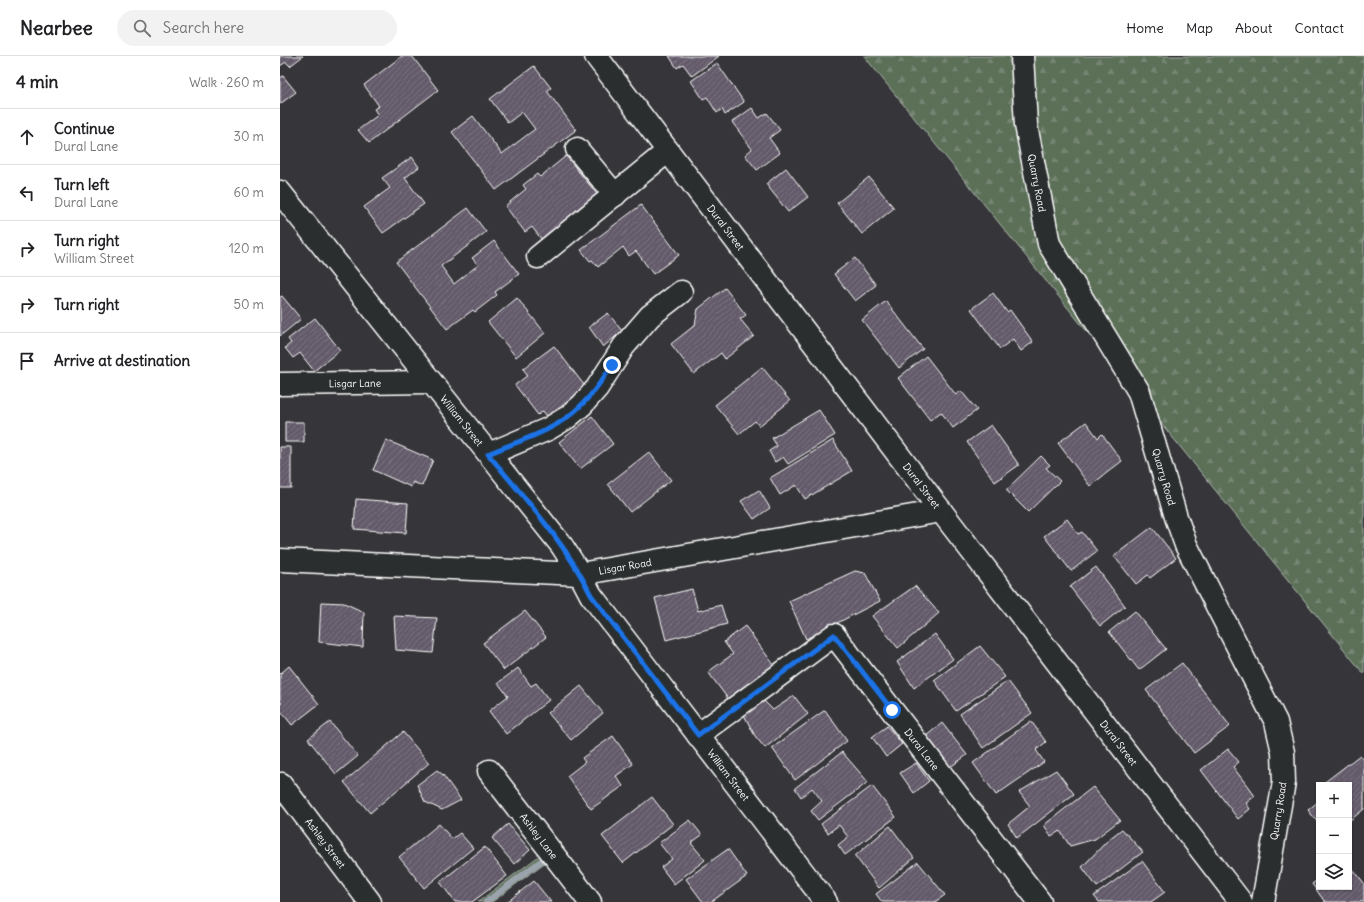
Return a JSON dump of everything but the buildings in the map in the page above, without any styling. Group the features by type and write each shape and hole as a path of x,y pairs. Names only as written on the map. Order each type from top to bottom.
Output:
{"street":[{"name":"Quarry Road","path":"1022,56 1026,125 1049,244 1139,392 1176,517 1186,545 1276,722 1283,752 1284,782 1263,902"},
{"name":"Dural Street","path":"602,60 668,151 941,511 1241,902"},
{"path":"577,149 615,195"},
{"path":"538,257 668,151"},
{"name":"William Street","path":"280,192 562,546 580,574 591,595 826,902"},
{"path":"488,454 548,429 582,405 597,388 624,346 650,316 681,292"},
{"name":"Lisgar Lane","path":"280,384 431,382"},
{"name":"Lisgar Road","path":"280,560 580,574 941,511"},
{"name":"Dural Lane","path":"698,735 834,635 1040,902"},
{"name":"Ashley Lane","path":"488,771 590,902"},
{"name":"Ashley Street","path":"281,784 370,902"}],"green space":[{"path":"864,56 1364,56 1364,674"},
{"path":"543,853 547,861 492,902 478,902"}],"waterway":[{"path":"486,902 545,858"}],"route":[{"path":"612,365 597,388 582,405 568,417 548,429 488,454 562,546 580,574 591,595 698,735 834,635 892,710"}]}
